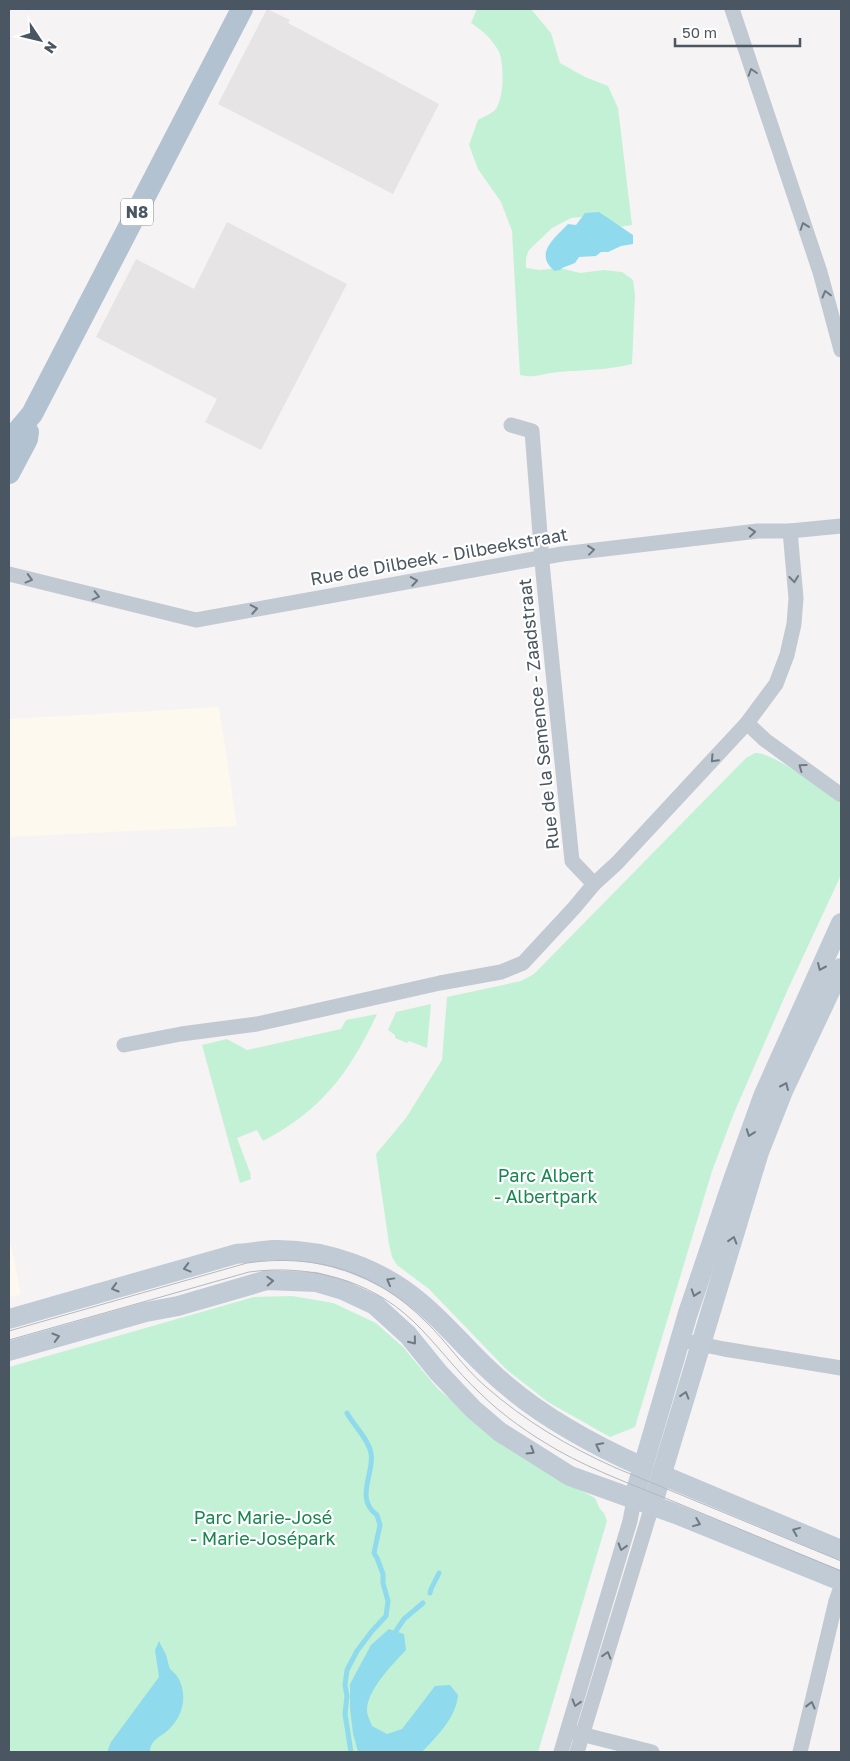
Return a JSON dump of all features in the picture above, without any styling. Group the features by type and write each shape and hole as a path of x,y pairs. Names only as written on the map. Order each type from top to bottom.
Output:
{"main road":[{"name":"N8","path":"9,446 16,433 32,414 242,9"},
{"name":"N8","path":"9,473 27,438 32,414"}],"street":[{"path":"732,9 820,272 841,350"},
{"name":"Rue de la Semence - Zaadstraat","path":"511,425 532,431 542,557 572,861 594,884"},
{"name":"Rue de Dilbeek - Dilbeekstraat","path":"9,574 196,620 562,554 758,531 790,531 841,526"},
{"path":"124,1045 182,1034 257,1024 440,983 501,972 523,962 594,884 617,863 747,723 776,684 787,655 794,624 796,598 790,531"},
{"path":"747,723 765,740 841,795"},
{"path":"561,1752 630,1520 662,1475 760,1152 841,923"},
{"path":"577,1752 643,1503 643,1466 680,1340 733,1180 764,1094 812,1008 841,968"},
{"path":"9,1319 236,1254 273,1250 302,1252 347,1260 401,1288 422,1303 483,1366 535,1408 593,1443 662,1475 841,1550"},
{"path":"9,1351 267,1280 316,1282 344,1290 374,1305 408,1335 438,1372 473,1409 500,1432 570,1476 841,1581"},
{"path":"680,1340 841,1368"},
{"path":"800,1752 841,1587"},
{"path":"567,1730 652,1752"}],"shaded area":[{"path":"267,9 290,20 288,23 439,104 393,194 218,104"},
{"path":"227,222 347,284 261,450 205,422 217,399 96,337 136,259 194,289"},
{"path":"219,707 237,826 9,837 9,719"},
{"path":"9,1236 21,1294 9,1298"}],"green space":[{"path":"477,9 531,9 551,33 560,63 585,77 608,86 618,108 632,225 611,228 591,216 571,218 552,228 529,250 526,258 526,268 540,270 560,268 580,273 604,270 622,272 633,280 635,295 632,364 605,369 558,372 534,376 520,375 512,231 501,202 478,169 469,145 478,120 495,110 502,90 502,63 498,50 486,35 471,23"},
{"name":"Parc Albert - Albertpark","path":"755,753 764,754 787,766 841,804 841,875 788,989 734,1113 712,1171 635,1427 610,1437 548,1402 507,1370 429,1289 397,1265 392,1257 389,1244 376,1154 406,1118 442,1060 447,997 521,981 534,974 746,758"},
{"path":"431,1004 427,1048 395,1038 395,1035 388,1030 396,1012"},
{"path":"377,1014 367,1035 344,1072 317,1103 301,1117 263,1141 257,1130 237,1138 251,1175 251,1179 240,1183 202,1045 227,1039 247,1050 341,1029 346,1020"},
{"name":"Parc Marie-José - Marie-Josépark","path":"292,1296 333,1303 376,1323 403,1347 438,1389 501,1442 548,1473 595,1498 604,1513 607,1521 538,1752 9,1752 9,1367 254,1297"}],"water":[{"path":"599,212 633,235 633,244 621,246 608,252 601,252 596,256 579,257 575,263 555,271 549,265 546,258 548,246 568,224 576,225 585,213"},
{"path":"389,1629 404,1634 406,1650 394,1662 371,1694 367,1710 372,1726 387,1734 402,1729 435,1686 450,1685 458,1695 450,1719 422,1752 358,1752 350,1709 350,1684 371,1645"},
{"path":"159,1641 170,1668 181,1683 183,1691 182,1706 177,1720 153,1742 150,1752 107,1752 111,1742 159,1677 155,1650"}],"waterway":[{"path":"347,1413 364,1437 371,1453 366,1493 370,1509 377,1515 380,1525 374,1553 383,1574 383,1583 388,1601 386,1616 357,1651 347,1670 345,1714 351,1752"},
{"path":"430,1593 439,1573"},
{"path":"396,1631 404,1619 423,1603"}],"tram line":[{"path":"9,1331 247,1263 297,1261 321,1264 344,1270 387,1290 407,1305 434,1330 469,1371 485,1386 531,1422 564,1442 616,1468 841,1561"},
{"path":"9,1340 249,1272 293,1270 337,1278 377,1294 396,1307 422,1330 463,1376 498,1410 559,1451 614,1477 841,1571"}]}
